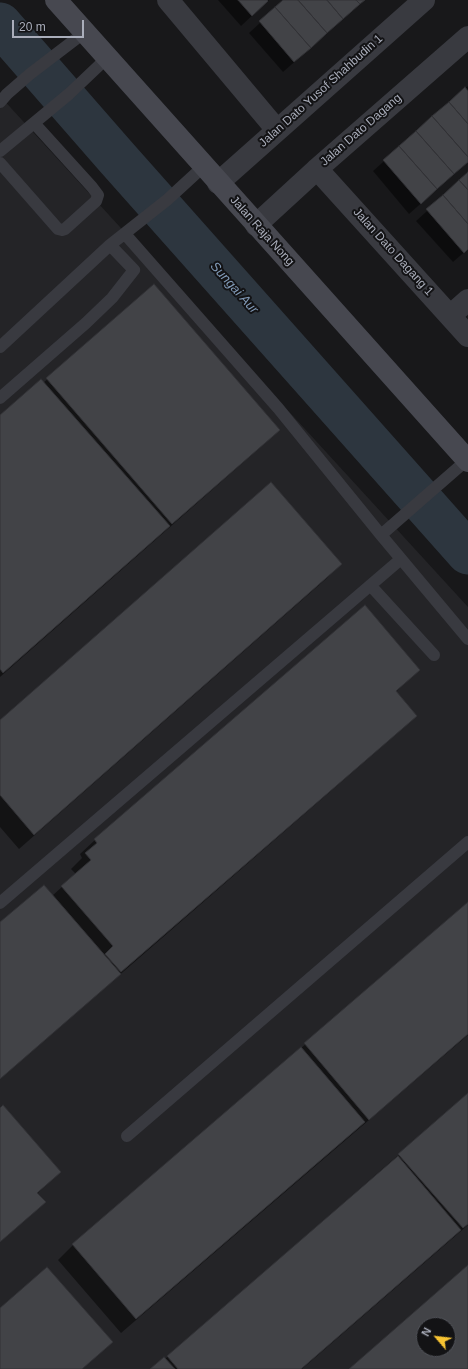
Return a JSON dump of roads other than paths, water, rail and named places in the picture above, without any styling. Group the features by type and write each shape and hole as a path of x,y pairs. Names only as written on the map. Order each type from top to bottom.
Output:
{"main road":[{"name":"Jalan Raja Nong","path":"56,0 467,460"}],"street":[{"path":"168,0 278,130"},
{"name":"Jalan Dato Yusof Shahbudin 1","path":"218,183 424,0"},
{"name":"Jalan Dato Dagang","path":"256,225 317,169 468,37"},
{"name":"Jalan Dato Dagang 1","path":"317,169 468,336"},
{"path":"450,316 468,300"}],"lane":[{"path":"0,102 30,74 85,32"},
{"path":"0,151 69,94 108,57"},
{"path":"0,163 58,229 65,229 96,201 98,195 92,187 34,123"},
{"path":"0,347 110,245 167,200 204,166"},
{"path":"125,234 278,408 468,639"},
{"path":"110,245 134,270"},
{"path":"0,398 86,323 112,298 144,255"},
{"path":"381,535 467,460"},
{"path":"0,904 402,559"},
{"path":"371,586 434,655"},
{"path":"127,1136 468,842"}],"waterway":[{"name":"Sungai Aur","path":"0,24 468,553"}]}
